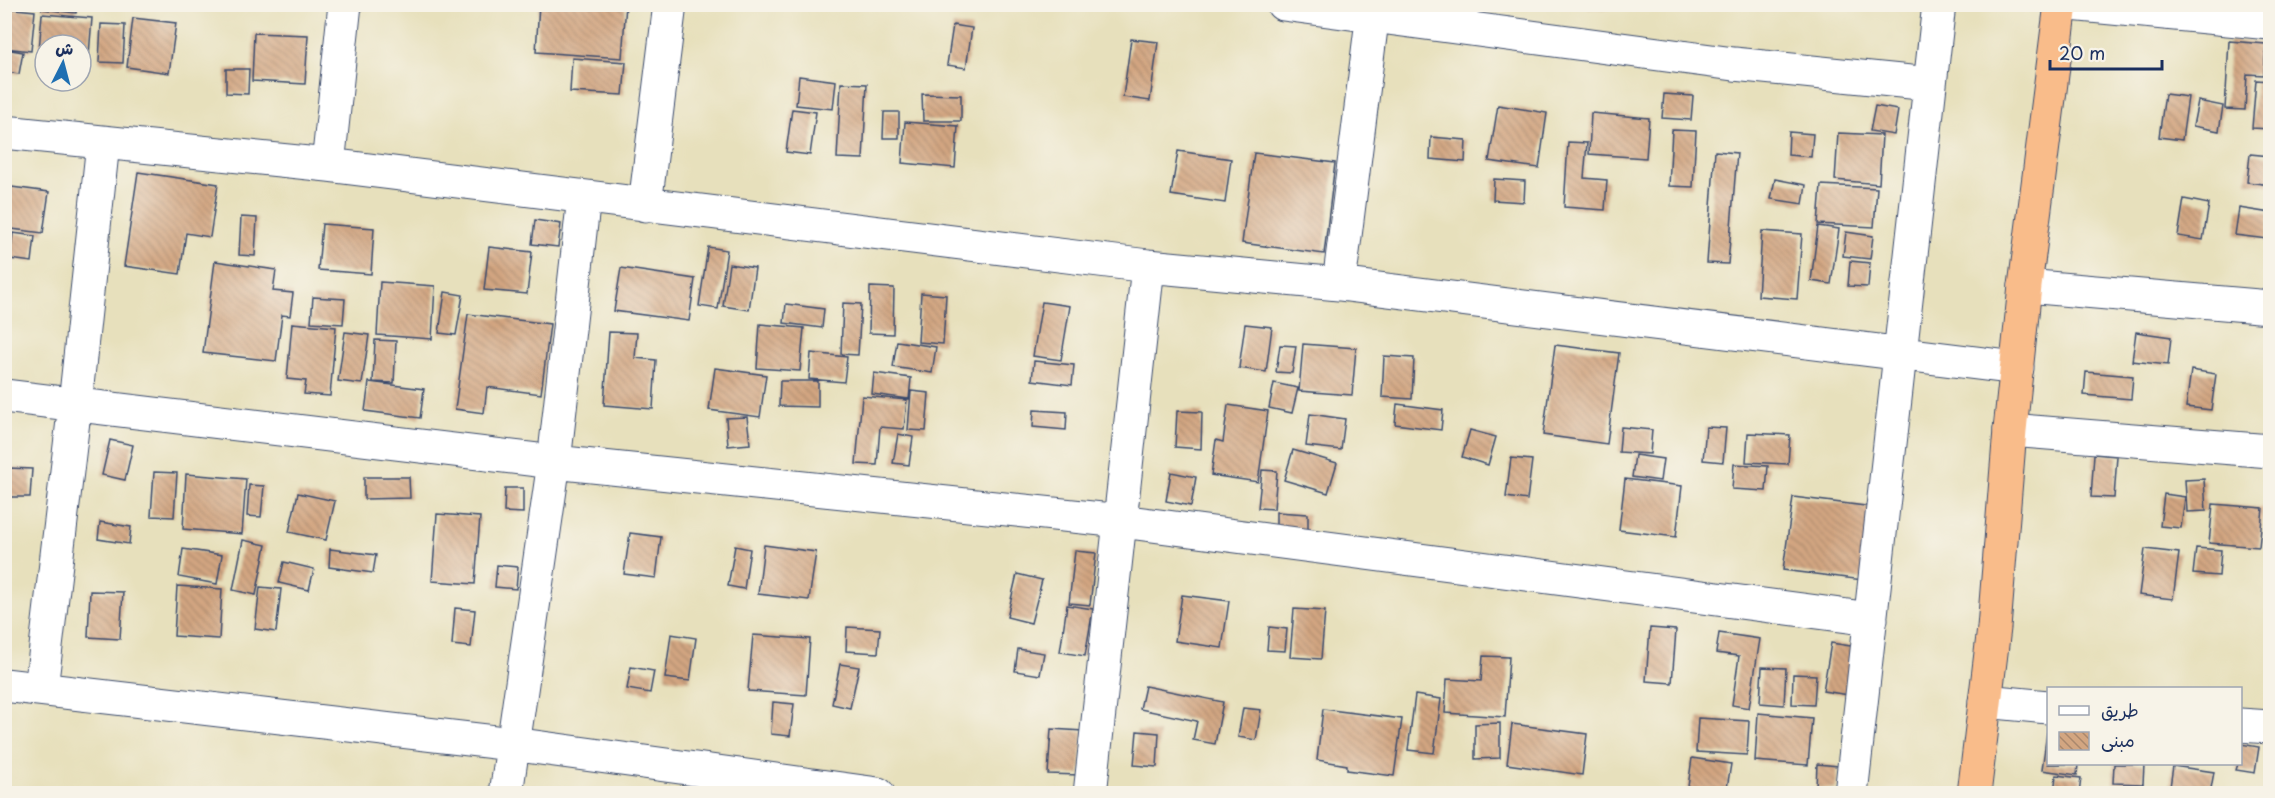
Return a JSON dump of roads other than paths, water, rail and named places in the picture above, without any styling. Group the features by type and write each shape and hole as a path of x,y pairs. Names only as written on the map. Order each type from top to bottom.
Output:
{"highway":[{"path":"1974,794 1994,628 2010,430 2025,286 2061,4"}],"street":[{"path":"328,165 345,4"},
{"path":"645,205 670,4"},
{"path":"1283,4 1373,10 1734,64 1930,84"},
{"path":"1851,794 1902,353 1939,4"},
{"path":"2070,4 2271,23"},
{"path":"1339,284 1373,10"},
{"path":"4,132 328,165 1148,266 1339,284 2017,368"},
{"path":"40,689 75,404 103,143"},
{"path":"506,794 554,462 584,197"},
{"path":"1090,794 1148,266"},
{"path":"2025,286 2271,307"},
{"path":"4,396 554,462 1121,521 1871,619"},
{"path":"2010,430 2271,451"},
{"path":"4,685 512,744 878,794"},
{"path":"1985,701 2047,707"},
{"path":"2242,724 2271,727"}]}
